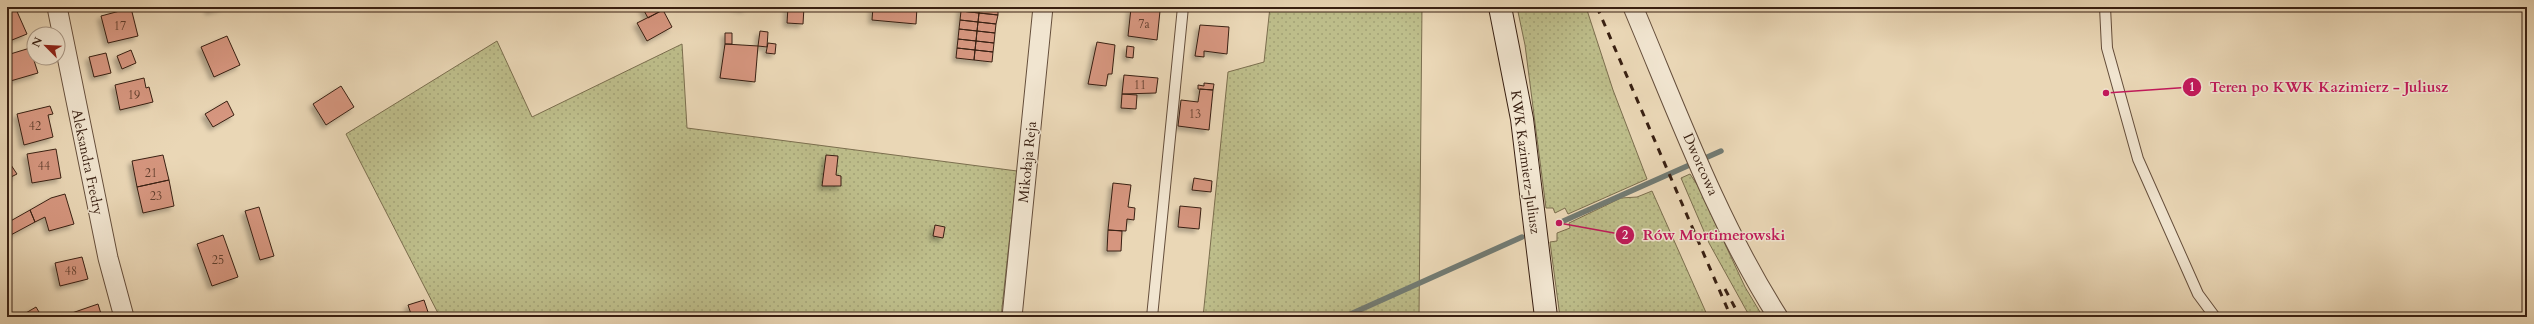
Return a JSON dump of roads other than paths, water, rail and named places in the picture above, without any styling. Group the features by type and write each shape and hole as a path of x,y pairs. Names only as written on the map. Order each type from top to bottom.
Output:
{"street":[{"name":"Aleksandra Fredry","path":"57,7 108,258 124,317"},
{"name":"Mikołaja Reja","path":"1012,317 1043,7"},
{"name":"KWK Kazimierz-Juliusz","path":"1500,7 1522,119 1546,317"},
{"name":"Dworcowa","path":"1633,7 1705,176 1751,274 1778,317"}],"lane":[{"path":"1152,317 1183,7"},
{"path":"2105,7 2107,48 2138,159 2198,294 2215,317"}],"waterway":[{"path":"1559,223 1721,151"},
{"path":"1344,317 1522,237"}],"railway":[{"path":"1597,7 1731,317"},
{"path":"1725,289 1740,317"}],"place":[{"name":"Teren po KWK Kazimierz - Juliusz","path":"2106,93"},
{"name":"Rów Mortimerowski","path":"1559,223"}]}
